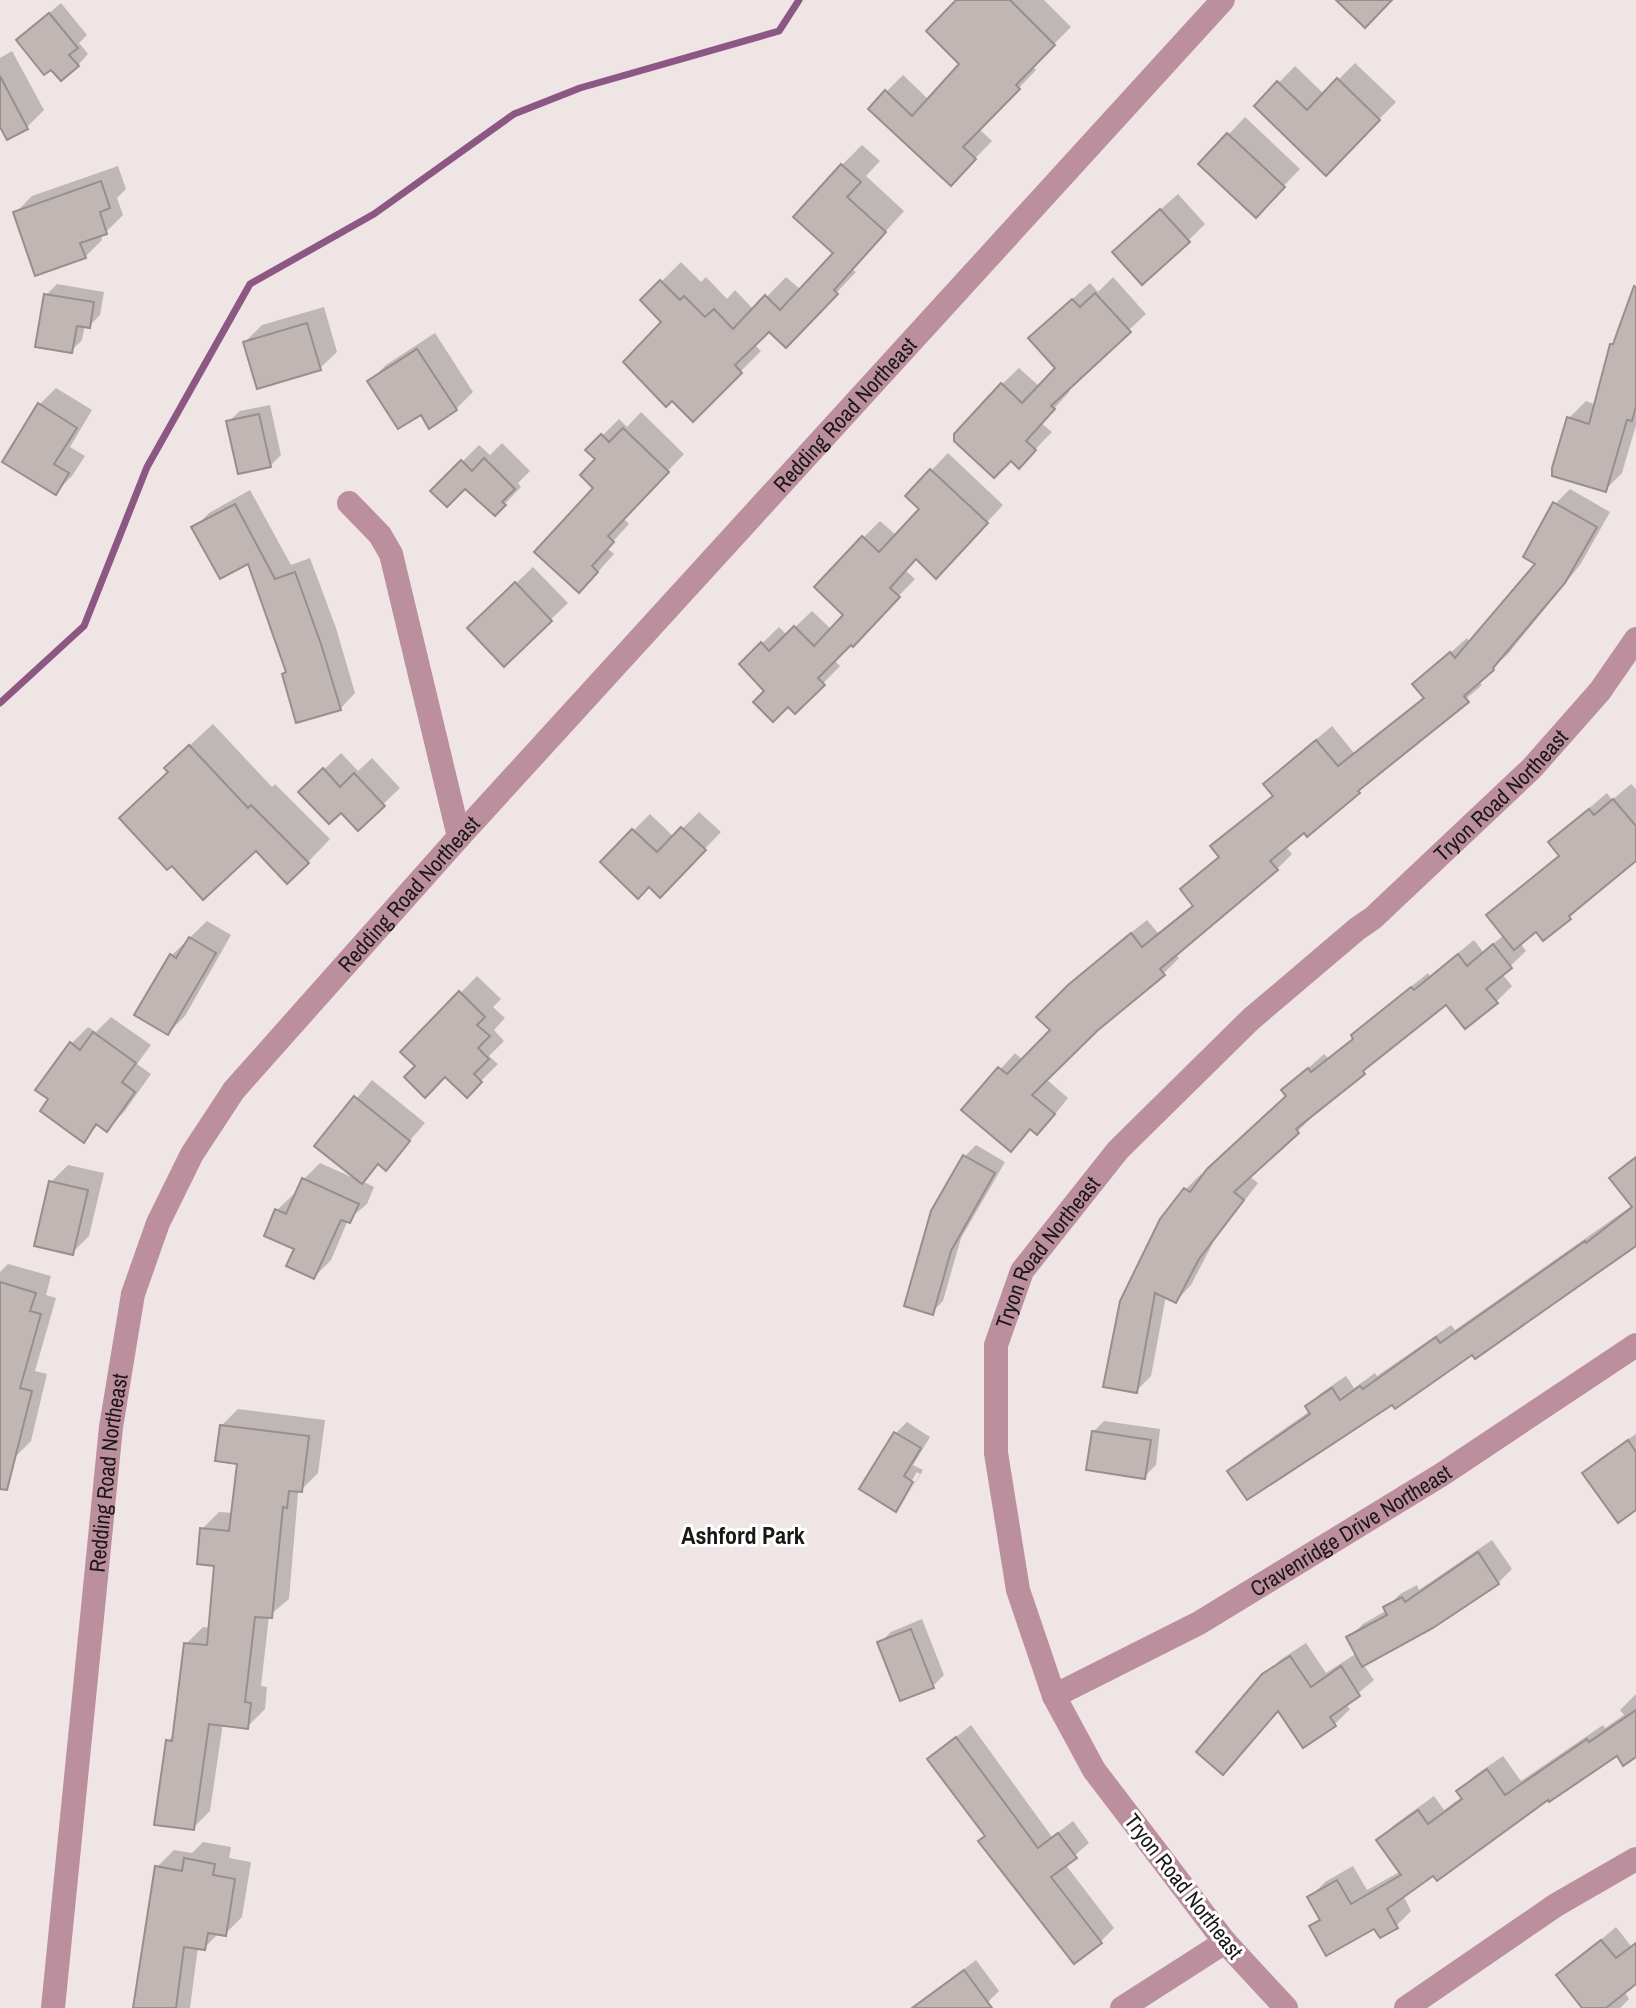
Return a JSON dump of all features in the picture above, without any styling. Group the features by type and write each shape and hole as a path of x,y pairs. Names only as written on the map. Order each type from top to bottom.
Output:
{"street":[{"name":"Redding Road Northeast","path":"53,2008 111,1427 133,1294 158,1223 192,1154 234,1090 459,837 1223,0"},
{"path":"349,503 380,535 391,554 459,837"},
{"name":"Tryon Road Northeast","path":"1286,2008 1225,1942 1094,1770 1054,1696 1018,1590 996,1453 996,1345 1022,1271 1118,1150 1239,1030 1373,918 1532,768 1600,691 1636,639"},
{"name":"Cravenridge Drive Northeast","path":"1054,1696 1212,1615 1441,1475 1636,1345"},
{"path":"1406,2008 1556,1905 1636,1859"},
{"path":"1122,2008 1225,1942"}],"building":[{"path":"956,0 1010,0 1055,45 1016,85 1020,89 963,147 976,159 951,186 868,109 885,90 912,116 959,64 926,31"},
{"path":"1336,0 1392,0 1365,28"},
{"path":"49,13 78,48 69,55 79,66 61,81 51,70 44,75 16,40"},
{"path":"0,76 28,129 7,140 0,127"},
{"path":"1337,78 1380,120 1326,176 1254,106 1277,81 1307,110"},
{"path":"1227,133 1285,187 1256,218 1198,164"},
{"path":"841,164 861,182 847,197 886,232 834,290 838,294 786,348 769,332 735,365 742,373 693,422 672,401 666,407 623,362 661,322 640,300 660,280 680,300 684,296 705,317 714,309 733,329 765,295 780,310 833,253 793,217"},
{"path":"101,181 110,208 100,212 107,234 80,243 86,258 35,276 13,212"},
{"path":"1160,209 1190,242 1142,285 1112,252"},
{"path":"1634,286 1636,406 1632,421 1627,420 1606,492 1552,476 1552,468 1567,417 1589,424 1610,344 1613,344"},
{"path":"1095,293 1131,332 1051,406 1055,409 1026,441 1036,450 1019,469 1011,461 994,478 954,441 954,434 1001,383 1022,403 1055,368 1028,338 1072,299 1080,307"},
{"path":"44,294 94,302 90,328 77,326 72,353 35,347"},
{"path":"307,323 321,370 257,389 243,342"},
{"path":"417,349 457,410 429,429 421,415 398,429 367,381"},
{"path":"38,403 77,428 54,464 69,473 56,495 2,462"},
{"path":"259,414 271,467 238,474 226,421"},
{"path":"623,428 669,472 608,536 614,542 592,566 598,572 579,593 534,552 593,488 580,475 595,459 585,450 601,434 609,442"},
{"path":"484,458 515,489 502,502 506,505 495,516 465,489 447,507 430,491 461,460 472,471"},
{"path":"930,469 988,523 936,579 916,559 890,588 900,597 853,647 851,645 818,678 825,685 795,714 788,707 773,722 753,702 764,691 739,664 761,642 769,651 794,626 814,646 843,615 814,587 862,536 879,552 919,509 905,496"},
{"path":"1553,502 1597,527 1565,583 1494,670 1464,696 1469,702 1358,791 1360,793 1307,837 1304,833 1270,861 1278,870 1160,969 1165,975 1097,1031 1032,1095 1055,1114 1037,1135 1030,1129 1011,1152 961,1110 998,1067 1007,1074 1050,1030 1036,1017 1068,985 1131,933 1142,947 1193,906 1180,889 1219,857 1210,846 1273,796 1263,784 1316,740 1338,766 1424,698 1412,684 1450,652 1455,658 1535,564 1523,557"},
{"path":"235,504 275,579 295,572 341,710 296,723 282,674 286,672 248,564 220,579 191,527"},
{"path":"515,582 552,621 504,667 467,628"},
{"path":"189,745 248,808 251,805 309,863 287,884 256,851 203,900 172,866 167,870 119,818 168,772 164,768"},
{"path":"323,768 340,787 354,773 385,806 358,831 341,813 329,824 298,792"},
{"path":"1613,799 1636,826 1636,861 1543,941 1536,932 1514,950 1486,915 1559,856 1548,842 1589,809 1594,815"},
{"path":"681,827 706,850 660,898 649,887 638,899 600,862 632,829 657,852"},
{"path":"189,937 216,953 168,1035 134,1015 170,954 176,958"},
{"path":"1493,944 1512,968 1486,989 1498,1003 1465,1029 1446,1005 1296,1129 1299,1133 1234,1192 1244,1200 1199,1259 1176,1303 1155,1293 1137,1393 1103,1387 1120,1301 1160,1219 1184,1188 1190,1192 1207,1169 1286,1096 1281,1090 1308,1068 1311,1072 1353,1039 1351,1035 1458,954 1467,966"},
{"path":"459,991 485,1017 477,1025 490,1036 478,1048 489,1059 474,1074 482,1082 467,1098 445,1077 425,1098 404,1077 415,1066 400,1052"},
{"path":"93,1032 136,1063 122,1082 135,1092 107,1132 96,1124 84,1143 40,1111 48,1099 35,1090 70,1042 80,1050"},
{"path":"354,1096 410,1141 386,1171 378,1164 362,1184 314,1146"},
{"path":"963,1155 995,1173 951,1251 933,1315 904,1306 931,1211"},
{"path":"1636,1157 1636,1246 1475,1359 1472,1355 1395,1409 1392,1405 1247,1500 1227,1471 1310,1414 1305,1406 1332,1388 1340,1400 1360,1386 1363,1389 1436,1337 1440,1343 1586,1243 1632,1207 1609,1178"},
{"path":"302,1178 359,1204 350,1223 341,1220 314,1279 286,1266 294,1249 264,1236 275,1209 286,1214"},
{"path":"49,1181 88,1190 73,1255 34,1246"},
{"path":"0,1282 36,1293 30,1311 41,1314 20,1388 32,1391 7,1490 0,1489"},
{"path":"220,1425 309,1436 302,1492 289,1491 287,1508 283,1507 272,1618 255,1617 245,1702 251,1703 248,1729 209,1724 194,1830 154,1825 166,1740 172,1741 184,1643 207,1645 214,1566 197,1564 200,1528 229,1531 237,1464 215,1461"},
{"path":"1092,1431 1151,1440 1145,1479 1086,1470"},
{"path":"894,1432 921,1448 904,1476 913,1482 896,1512 859,1489"},
{"path":"1628,1440 1636,1452 1636,1510 1618,1523 1582,1473"},
{"path":"1478,1552 1499,1584 1433,1628 1362,1667 1346,1637 1387,1615 1383,1607 1402,1597 1405,1602"},
{"path":"911,1629 934,1688 900,1701 877,1642"},
{"path":"1290,1656 1311,1687 1341,1666 1360,1696 1330,1717 1336,1726 1303,1748 1278,1711 1223,1775 1196,1752 1262,1674"},
{"path":"1636,1710 1636,1757 1623,1766 1617,1756 1548,1800 1437,1881 1433,1876 1387,1909 1398,1928 1380,1938 1374,1929 1326,1956 1309,1926 1320,1920 1307,1897 1337,1880 1351,1904 1401,1875 1376,1840 1418,1810 1428,1824 1462,1799 1456,1791 1487,1769 1505,1795"},
{"path":"956,1737 1038,1848 1058,1833 1077,1858 1051,1877 1102,1943 1074,1964 978,1841 985,1836 927,1759"},
{"path":"184,1858 215,1864 213,1875 235,1879 226,1936 208,1933 205,1950 184,1947 176,2008 133,2008 155,1866 182,1871"},
{"path":"1601,1940 1616,1958 1636,1943 1636,1984 1606,2008 1582,2008 1556,1975"},
{"path":"964,1970 992,2008 912,2008"}],"waterway":[{"path":"0,703 84,626 147,467 250,284 374,214 514,114 580,88 779,31 799,0"}],"district":[{"name":"Ashford Park","path":"743,1535"}]}
